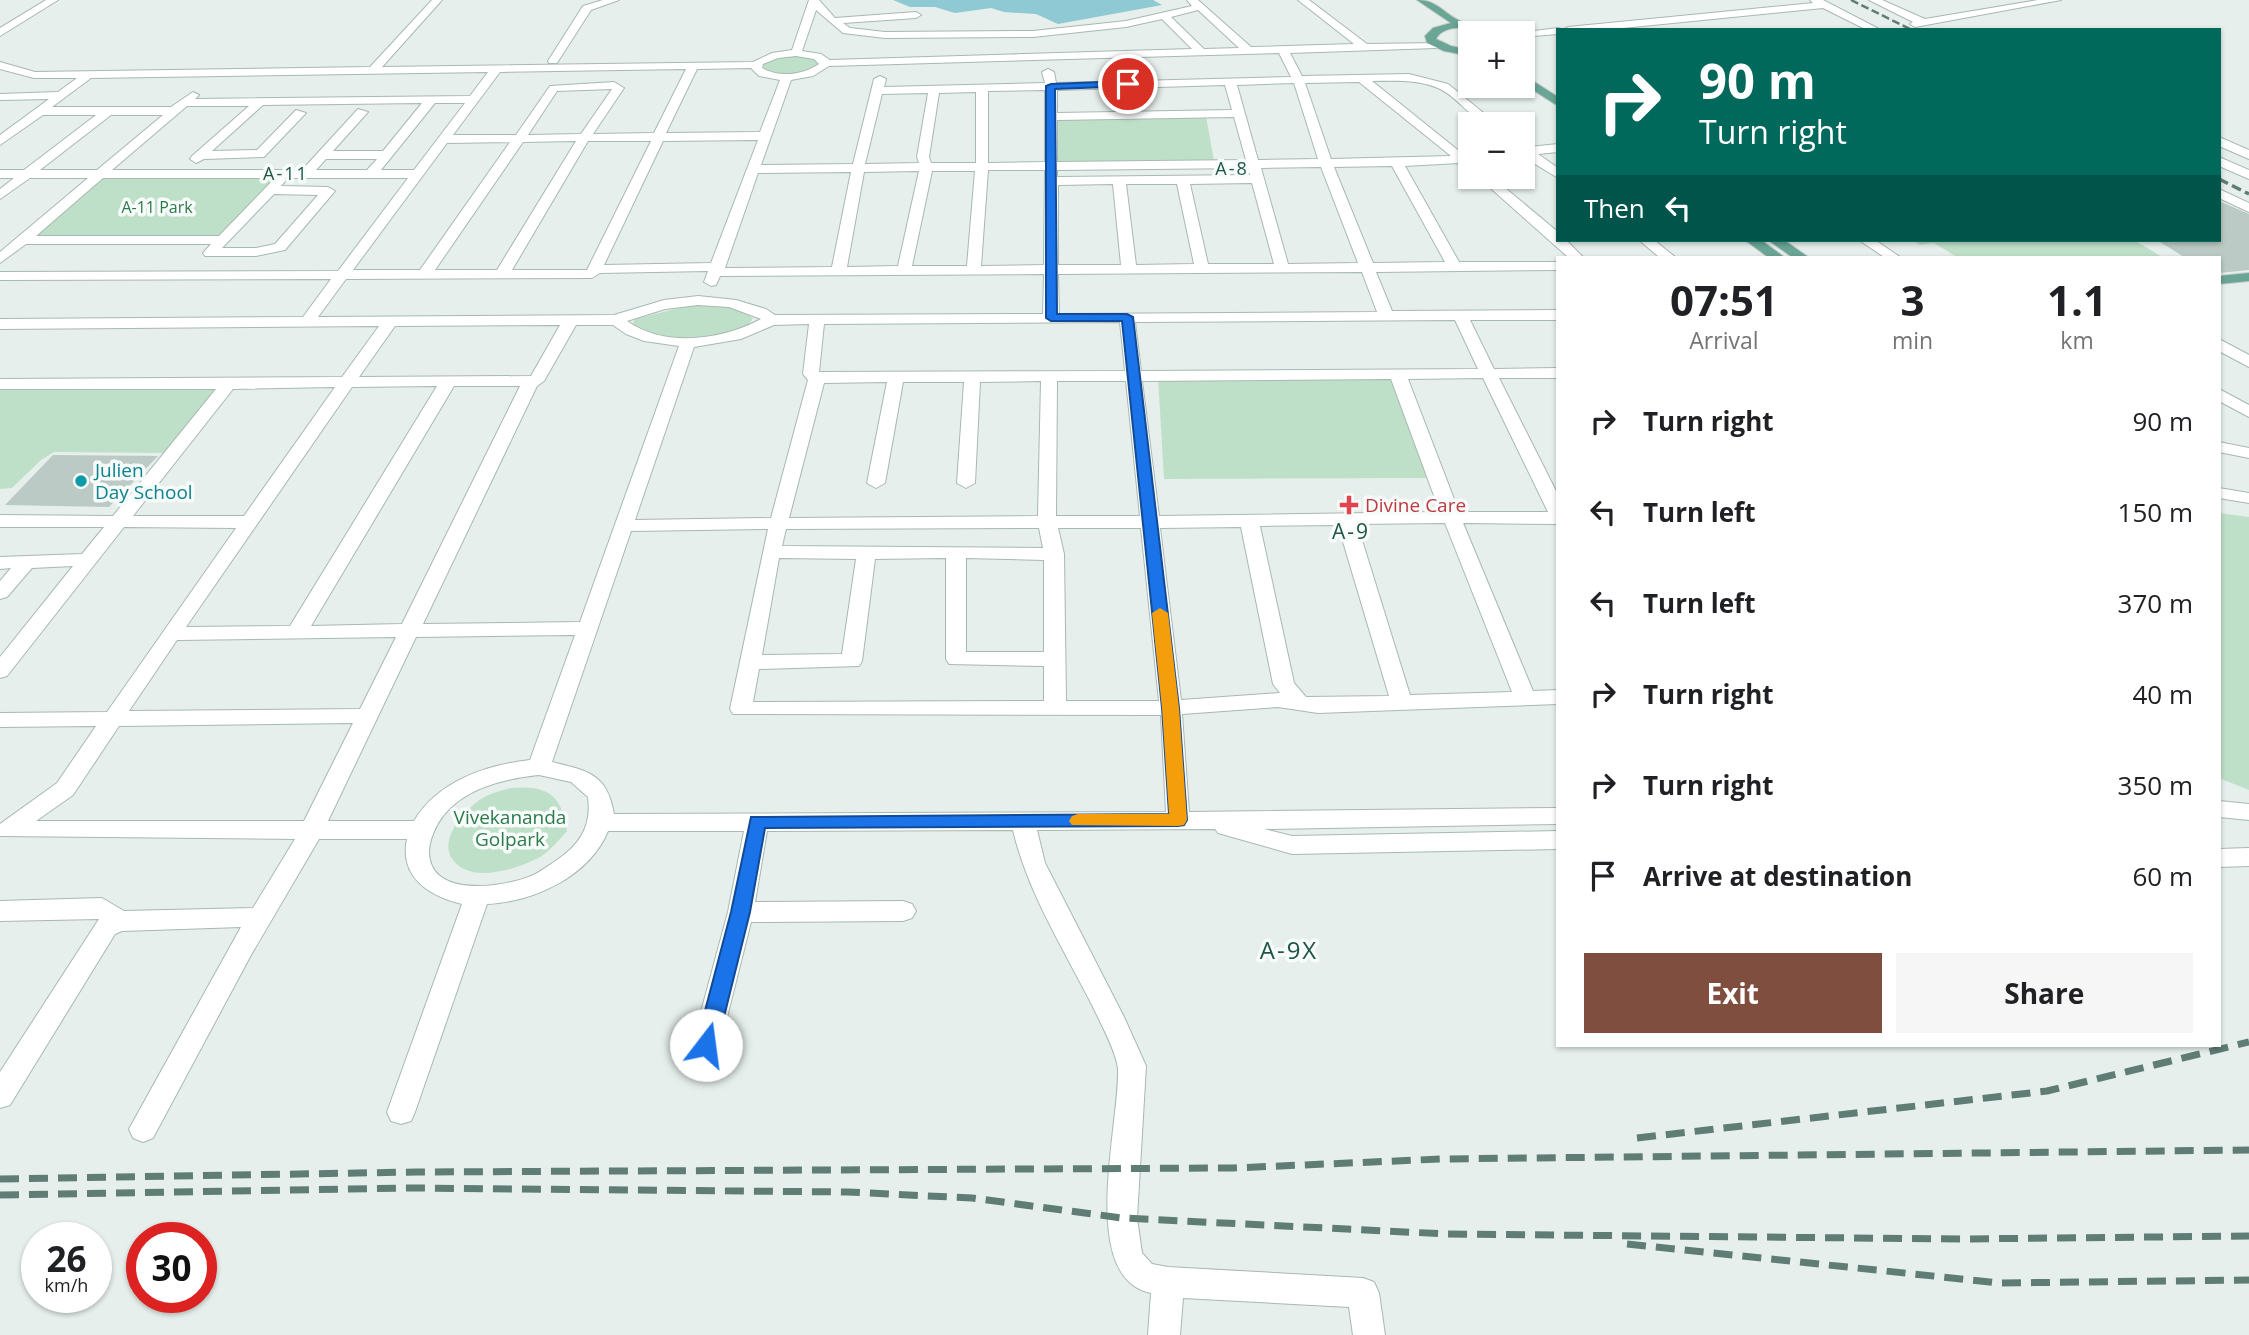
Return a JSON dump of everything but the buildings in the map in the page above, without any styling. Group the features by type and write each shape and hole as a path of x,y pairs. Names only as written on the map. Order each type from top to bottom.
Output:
{"main road":[{"path":"1413,0 1451,27"},
{"path":"1422,0 1458,23"},
{"path":"1458,26 1433,32 1430,36 1436,45 1458,50"},
{"path":"1535,75 1556,90"},
{"path":"1535,86 1556,102"},
{"path":"1755,242 1776,256"},
{"path":"1778,242 1799,256"},
{"path":"2221,280 2249,277"}],"street":[{"path":"0,33 53,0"},
{"path":"373,70 437,0"},
{"path":"553,61 587,8 614,0"},
{"path":"1303,0 1364,47"},
{"path":"1422,0 1431,0"},
{"path":"1874,0 1919,23 2056,0"},
{"path":"796,53 814,1 832,21 838,50"},
{"path":"838,50 881,61 1080,55 1110,40 1136,21 1164,15 1195,3 1247,49"},
{"path":"1611,28 1819,3 1872,28"},
{"path":"832,21 916,15"},
{"path":"1164,15 1200,51"},
{"path":"1136,21 1143,32"},
{"path":"0,78 89,74 756,65 770,57 796,53 817,56 885,36 1033,34 1069,30 1158,52 1436,45"},
{"path":"1069,30 1080,55"},
{"path":"1535,33 1556,31"},
{"path":"998,34 999,58"},
{"path":"1033,34 1051,86 1051,318"},
{"path":"919,60 922,35"},
{"path":"960,59 961,35"},
{"path":"839,270 885,36"},
{"path":"1151,42 1158,52"},
{"path":"1282,48 1298,79 1326,163 1386,315"},
{"path":"756,65 756,69 764,74 787,77 811,73 822,68 838,50"},
{"path":"0,66 34,75"},
{"path":"0,276 593,274 693,66"},
{"path":"307,322 497,68"},
{"path":"0,259 219,72"},
{"path":"0,141 89,74"},
{"path":"701,299 717,270 787,77"},
{"path":"1051,117 1111,100 1169,98 1230,81 1409,77 1444,86 1476,112"},
{"path":"1361,78 1458,153"},
{"path":"1230,81 1255,179 1282,267"},
{"path":"425,274 554,88 614,85 618,88 584,138 502,274"},
{"path":"876,91 1051,86 1111,100 1169,98 1238,113"},
{"path":"974,269 982,166 982,88"},
{"path":"904,270 926,167 923,157 934,89"},
{"path":"0,97 61,95"},
{"path":"41,111 108,111 260,102 474,99"},
{"path":"371,174 431,100"},
{"path":"179,174 260,102"},
{"path":"0,195 108,111"},
{"path":"247,113 421,111"},
{"path":"305,174 362,112"},
{"path":"201,155 260,154 300,113"},
{"path":"445,139 766,136"},
{"path":"2221,142 2249,155"},
{"path":"1535,149 1556,148"},
{"path":"323,155 386,155"},
{"path":"1535,158 1556,173"},
{"path":"754,169 1458,161"},
{"path":"2221,162 2249,175"},
{"path":"1397,163 1454,266"},
{"path":"0,174 418,174"},
{"path":"188,275 286,174"},
{"path":"1052,181 1255,179"},
{"path":"1119,181 1129,268"},
{"path":"1183,181 1202,268"},
{"path":"1497,189 1556,238"},
{"path":"210,253 256,252 280,247 328,191 271,190"},
{"path":"2221,194 2249,208"},
{"path":"23,240 223,240"},
{"path":"1560,242 1575,256"},
{"path":"1649,242 1667,256"},
{"path":"1869,242 1891,256"},
{"path":"595,268 904,270 1556,266"},
{"path":"2,326 616,320 661,306 701,299 739,304 768,315 771,320"},
{"path":"1460,315 1556,512"},
{"path":"616,320 625,329 638,334 674,342 688,342 736,334 760,327 771,320 1556,315"},
{"path":"1127,317 1171,708 1189,820"},
{"path":"0,384 531,382 537,380 571,320"},
{"path":"817,321 811,374 817,378 1556,373"},
{"path":"4,830 65,789 390,322"},
{"path":"539,768 688,342"},
{"path":"2221,343 2249,362"},
{"path":"1397,372 1451,516 1525,698"},
{"path":"1049,375 1046,520 1054,554 1055,708"},
{"path":"966,483 972,376"},
{"path":"876,483 896,377"},
{"path":"817,378 771,552 741,709 1171,708 1278,701 1318,706 1556,697"},
{"path":"296,633 448,382"},
{"path":"143,1129 242,948 313,828 531,382"},
{"path":"0,671 228,384"},
{"path":"2221,395 2249,412"},
{"path":"2221,447 2249,453"},
{"path":"2221,493 2249,498"},
{"path":"623,526 780,522 1150,522 1556,516"},
{"path":"1346,519 1402,703"},
{"path":"1249,520 1284,684 1299,702"},
{"path":"0,521 249,522"},
{"path":"771,552 1054,554"},
{"path":"751,662 852,661 866,552"},
{"path":"956,552 956,659 1053,659"},
{"path":"0,563 89,560"},
{"path":"0,593 25,564"},
{"path":"171,634 588,628"},
{"path":"0,720 368,716"},
{"path":"539,768 567,772 588,783 600,801 601,823 589,847 557,875 513,893 477,896 446,890 425,875 417,854 421,830 440,806 468,785 503,772 539,768"},
{"path":"2221,809 2249,812"},
{"path":"601,823 1556,816"},
{"path":"1189,820 1292,845 1556,840"},
{"path":"1023,821 1032,863 1111,1017 1132,1066 1122,1218 1128,1259 1143,1277 1168,1282 1363,1293 1369,1335"},
{"path":"706,1045 741,912 757,822"},
{"path":"4,830 421,830"},
{"path":"2221,858 2249,858"},
{"path":"401,1112 477,896"},
{"path":"0,911 102,908 120,920"},
{"path":"741,912 903,911"},
{"path":"0,1096 106,927 120,920 261,917"},
{"path":"1164,1335 1168,1282"}],"green space":[{"path":"793,55 817,59 820,65 791,74 762,71 760,64 767,59"},
{"path":"1206,116 1214,161 1056,162 1054,118"},
{"name":"A-11 Park","path":"106,176 275,177 217,238 29,239"},
{"path":"1915,242 2137,242 2160,256 1955,256 1934,243 1920,245"},
{"path":"708,305 738,309 753,318 745,327 732,333 695,339 657,336 632,325 635,319 683,307"},
{"path":"1397,377 1431,478 1164,479 1158,378"},
{"path":"0,387 219,387 167,453 54,452 41,460 12,488 0,489"},
{"path":"2221,513 2249,517 2249,790 2221,779"},
{"name":"Vivekananda Golpark","path":"511,788 535,788 551,795 561,809 567,831 544,854 531,862 507,870 481,873 459,866 451,857 449,849 449,841 456,824 468,809 481,799"}],"water":[{"path":"893,0 1153,0 1162,5 1058,24 1036,14 1004,12 991,8 955,13 935,7 910,7"}],"railway":[{"path":"1851,0 1908,28"},
{"path":"2221,180 2249,194"},
{"path":"1637,1138 2047,1091 2249,1042"},
{"path":"0,1179 417,1172 1233,1168 1441,1159 2249,1150"},
{"path":"0,1195 413,1188 847,1192 972,1198 1122,1218 1447,1234 1962,1239 2249,1236"},
{"path":"1627,1244 2000,1283 2249,1280"}],"slow traffic":[{"path":"1078,821 1178,820 1171,708 1160,613"}],"place":[{"name":"Julien Day School","path":"81,481"},
{"name":"Divine Care","path":"1349,505"}],"district":[{"name":"A-8","path":"1232,168"},
{"name":"A-11","path":"286,173"},
{"name":"A-9","path":"1351,531"},
{"name":"A-9X","path":"1289,949"}],"route":[{"path":"706,1045 741,912 757,822 1178,820 1171,708 1127,317 1051,318 1051,86 1128,84"}]}
